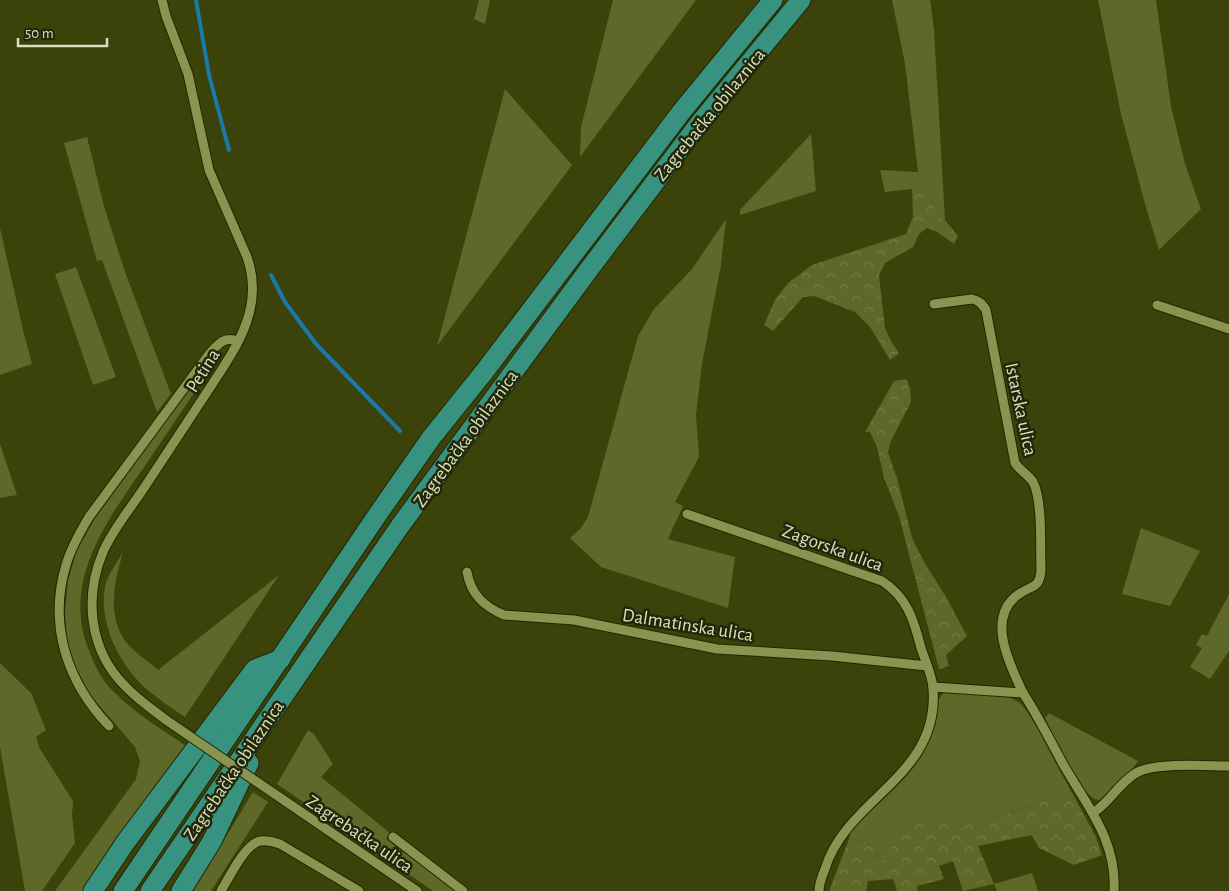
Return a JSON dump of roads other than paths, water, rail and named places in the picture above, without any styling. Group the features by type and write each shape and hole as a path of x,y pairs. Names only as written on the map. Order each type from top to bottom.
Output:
{"highway":[{"name":"Zagrebačka obilaznica","path":"123,891 431,438 484,372 682,111 773,0"},
{"name":"Zagrebačka obilaznica","path":"150,891 400,526 698,124 802,0"},
{"path":"93,891 125,843 255,669 281,659"},
{"path":"180,891 212,841 246,768 267,739 273,711"}],"street":[{"name":"Petina","path":"162,0 166,16 188,74 209,170 252,272 254,295 238,341 223,369 113,533 98,566 93,589 92,619 96,637 111,669 124,685 166,720 284,801"},
{"name":"Istarska ulica","path":"934,304 972,299 978,300 983,304 986,310 1015,463 1018,469 1032,480 1036,489 1039,503 1040,580 1036,585 1019,594 1011,602 1005,609 1002,618 1006,652 1010,666 1023,693"},
{"path":"1157,305 1229,329"},
{"path":"109,726 98,716 82,693 72,674 64,649 60,626 60,611 65,566 78,536 89,517 210,353 225,339 238,341"},
{"name":"Zagorska ulica","path":"687,514 799,551 882,581 891,587 909,609 933,687"},
{"name":"Dalmatinska ulica","path":"467,572 469,584 475,594 494,611 504,615 574,620 717,649 832,656 927,666"},
{"path":"819,891 828,858 838,840 912,762 918,753 929,724 933,687 1023,693 1101,826 1112,862 1114,891"},
{"path":"1093,813 1108,802 1127,780 1142,771 1163,767 1229,766"},
{"name":"Zagrebačka ulica","path":"284,801 417,891"},
{"path":"393,837 463,891"},
{"path":"221,891 240,860 252,845 259,841 270,841 280,844 359,891"}],"waterway":[{"path":"196,0 209,75 229,150"},
{"path":"271,275 285,302 316,344 400,431"}]}
